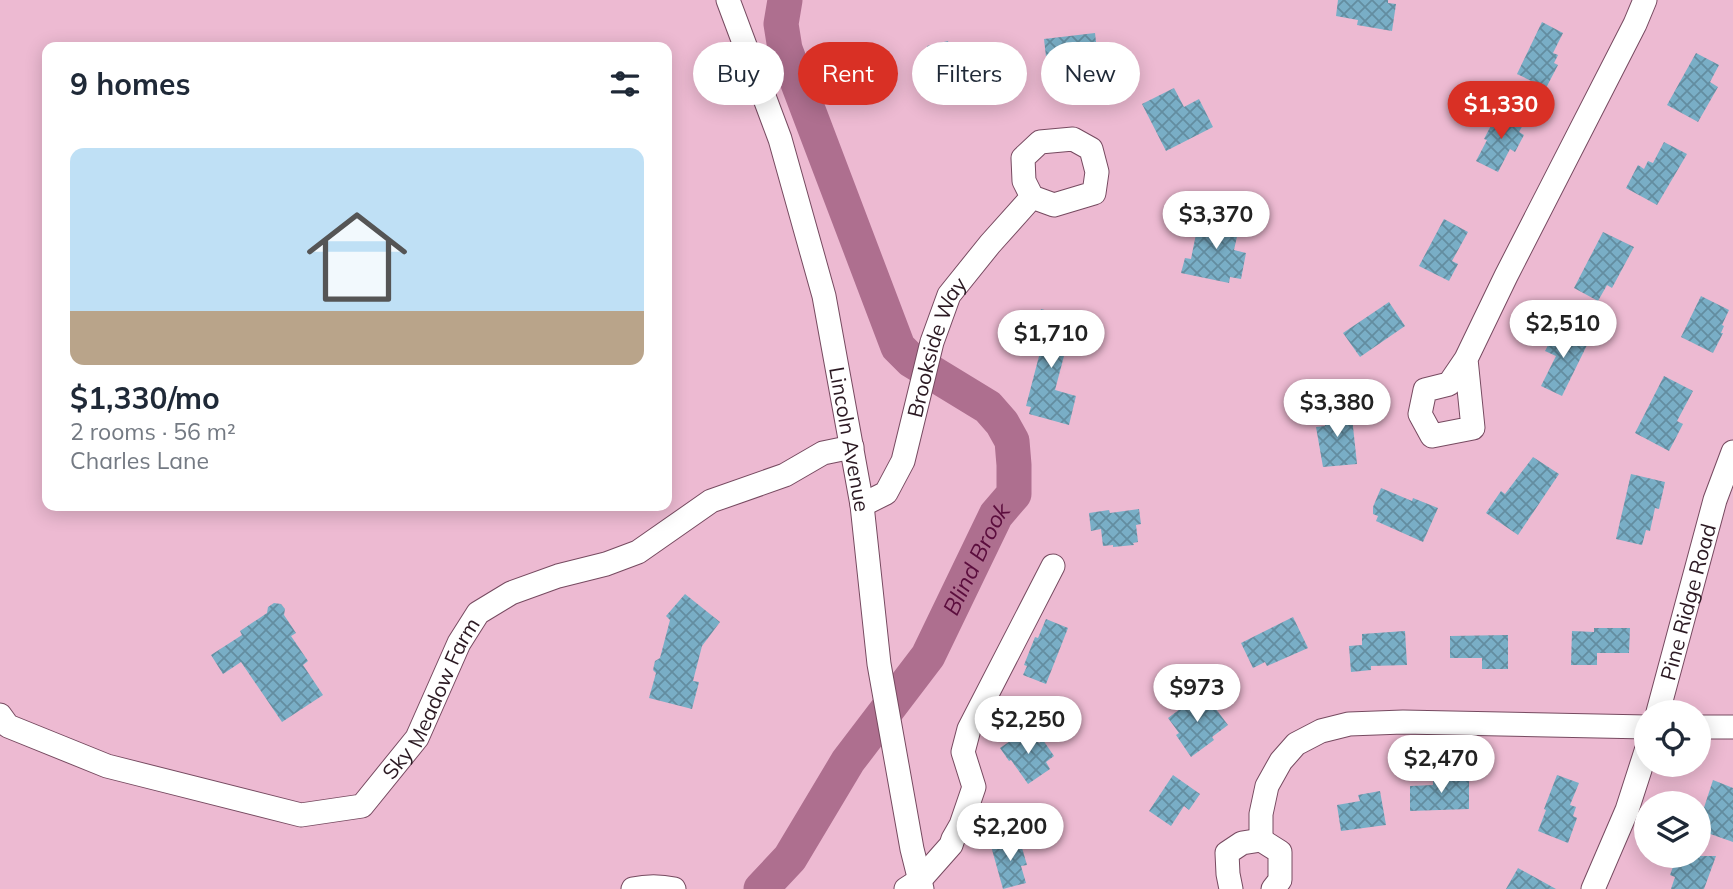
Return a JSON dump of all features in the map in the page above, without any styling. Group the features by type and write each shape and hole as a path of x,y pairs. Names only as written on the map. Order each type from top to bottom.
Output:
{"street":[{"name":"Lincoln Avenue","path":"728,0 780,139 824,296 862,505 879,664 912,849 916,886"},
{"path":"1466,359 1645,0"},
{"name":"Brookside Way","path":"862,505 886,493 903,461 932,342 949,295 1031,197"},
{"name":"Sky Meadow Farm","path":"0,715 8,726 107,766 301,815 362,806 417,738 459,643 478,613 517,590 638,552 711,502 785,475 823,453 852,447"},
{"name":"Pine Ridge Road","path":"1661,700 1715,500 1733,452"},
{"path":"916,886 951,845 961,825 974,787 963,752 969,729 1053,566"},
{"path":"1261,840 1261,814 1267,786 1281,761 1296,744 1321,731 1349,724 1403,722 1634,727"},
{"path":"1711,727 1733,727"},
{"path":"1593,889 1627,810 1638,777"},
{"path":"1231,889 1227,853 1242,843 1261,840 1280,852 1280,880 1273,889"},
{"path":"633,889 674,889"}],"building":[{"path":"1338,0 1388,0 1388,3 1396,4 1392,31 1357,25 1358,20 1336,16"},
{"path":"1542,22 1563,33 1553,53 1558,55 1554,63 1558,65 1546,88 1517,74"},
{"path":"1095,33 1096,42 1044,42 1044,39"},
{"path":"1696,53 1719,65 1710,82 1718,87 1698,122 1667,105"},
{"path":"1174,88 1184,107 1199,99 1213,127 1166,151 1142,104"},
{"path":"1499,110 1524,123 1519,132 1524,135 1515,152 1510,149 1498,172 1476,161"},
{"path":"1664,142 1687,154 1657,205 1626,188 1638,165 1644,169 1648,161 1653,163"},
{"path":"1200,214 1240,223 1234,250 1246,253 1241,279 1230,277 1229,283 1181,273 1185,258 1191,259"},
{"path":"1444,219 1468,232 1452,261 1458,264 1449,281 1419,266"},
{"path":"1603,232 1634,247 1612,288 1607,285 1598,301 1574,288"},
{"path":"1701,296 1729,310 1722,325 1723,333 1713,353 1681,337"},
{"path":"1389,302 1405,326 1360,357 1343,333"},
{"path":"1041,309 1074,318 1055,390 1076,396 1069,425 1029,414 1031,407 1026,406 1044,337 1034,335"},
{"path":"1557,328 1588,343 1562,396 1541,386 1556,356 1545,351"},
{"path":"1664,376 1693,391 1677,421 1683,424 1669,451 1635,433"},
{"path":"1351,408 1357,464 1323,467 1316,427 1325,426 1323,411"},
{"path":"1533,457 1559,474 1518,535 1486,513 1501,491 1505,494"},
{"path":"1631,474 1665,482 1659,509 1655,508 1650,531 1646,530 1642,545 1616,539"},
{"path":"1381,488 1438,508 1423,542 1376,521 1378,516 1373,514 1373,507"},
{"path":"1139,509 1141,524 1136,525 1138,542 1133,543 1134,545 1103,546 1101,529 1091,531 1089,513"},
{"path":"685,594 720,622 702,646 693,681 699,682 692,709 649,698 656,673 653,670 655,661 660,658 670,620 666,616"},
{"path":"274,603 281,604 285,609 284,615 296,633 291,636 308,661 303,665 323,695 282,722 241,662 223,674 211,655 242,635 240,631 267,613 268,607"},
{"path":"1293,617 1308,648 1267,666 1265,662 1253,668 1241,643"},
{"path":"1046,619 1068,628 1046,684 1023,675 1035,637 1038,638"},
{"path":"1594,628 1630,628 1629,653 1597,653 1597,665 1571,665 1572,631 1594,632"},
{"path":"1405,631 1407,665 1371,666 1371,670 1351,672 1349,646 1362,645 1362,634"},
{"path":"1508,635 1508,669 1482,669 1482,658 1450,658 1450,636"},
{"path":"1203,692 1228,725 1212,737 1214,740 1191,757 1168,718"},
{"path":"1030,730 1039,743 1043,740 1054,756 1046,762 1050,769 1028,784 1000,748"},
{"path":"1173,775 1200,794 1189,810 1184,806 1171,826 1149,811"},
{"path":"1557,775 1579,783 1570,805 1576,807 1573,816 1577,818 1568,843 1538,831"},
{"path":"1469,777 1469,809 1410,811 1410,786 1433,785 1433,780 1441,778"},
{"path":"1713,780 1733,788 1733,842 1711,834 1709,791"},
{"path":"1380,791 1386,825 1341,831 1337,805 1360,801 1358,795"},
{"path":"1015,839 1016,842 1020,841 1027,865 1021,866 1026,883 1003,889 991,846"},
{"path":"1711,856 1716,856 1704,889 1671,889 1675,877 1670,875 1673,868 1711,868"},
{"path":"1518,868 1556,889 1506,889"}],"waterway":[{"name":"Blind Brook","path":"761,889 790,858 848,761 928,656 996,515 1014,494 1012,441 1002,423 988,407 911,360 898,347 785,49 781,24 785,0"}]}
